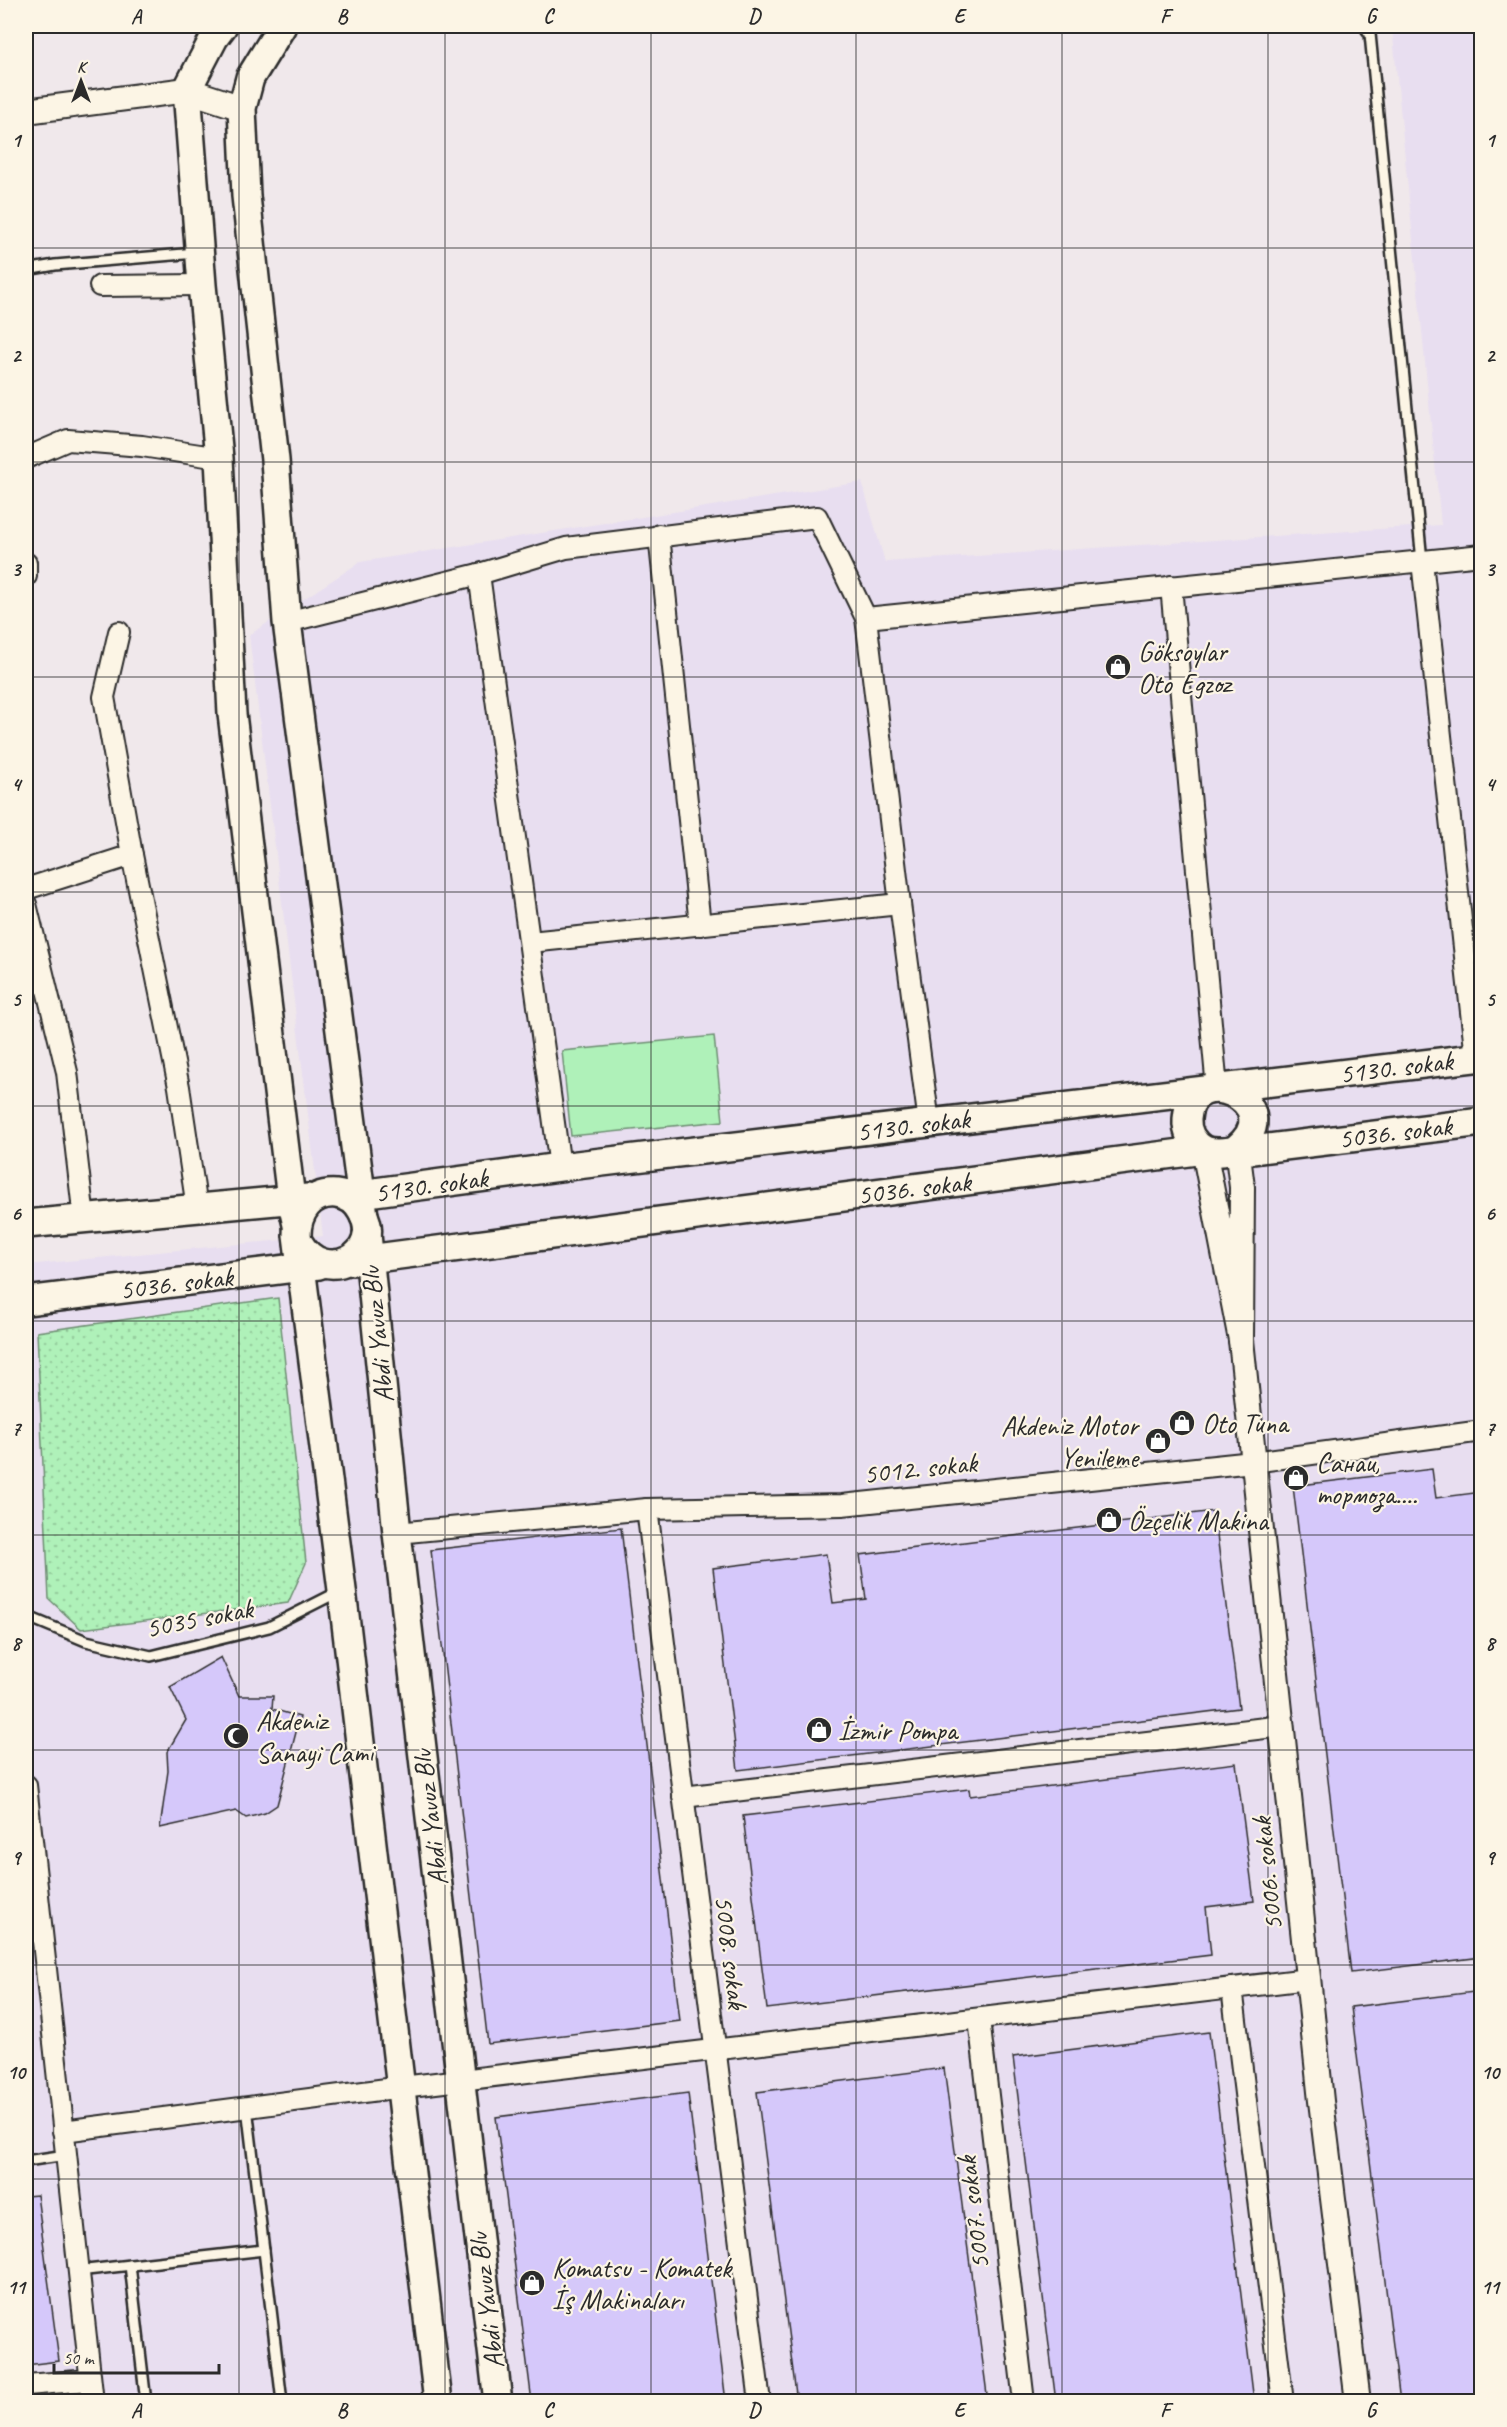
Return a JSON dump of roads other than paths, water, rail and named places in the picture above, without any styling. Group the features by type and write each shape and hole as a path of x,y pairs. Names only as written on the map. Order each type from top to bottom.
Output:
{"main road":[{"path":"223,26 214,38 187,90 199,253 219,458 232,714 332,1230"},
{"path":"282,26 250,78 242,108 246,196 275,460 332,1230 342,1590 438,2402"},
{"name":"5130. sokak","path":"26,1224 197,1208 332,1230 560,1167 1479,1057"},
{"path":"1204,1150 1192,1139 1186,1123 1187,1114 1190,1106 1201,1094 1217,1089 1234,1092 1247,1103 1250,1111 1252,1120 1248,1136 1237,1149"},
{"name":"5036. sokak","path":"26,1301 332,1230 1204,1150 1221,1154 1237,1149 1252,1150 1482,1122"},
{"name":"Abdi Yavuz Blv","path":"332,1230 397,1533 498,2402"}],"street":[{"path":"26,111 187,90 242,108"},
{"path":"100,286 202,285"},
{"path":"26,458 68,440 142,446 219,458"},
{"path":"287,622 479,574 566,548 817,517 866,618 929,1123"},
{"path":"659,535 700,925"},
{"path":"866,618 1482,555"},
{"path":"1422,561 1479,1057"},
{"path":"26,563 26,576"},
{"path":"479,574 560,1167"},
{"path":"1171,586 1217,1089"},
{"path":"119,632 104,697 132,855 179,1087 197,1208"},
{"path":"26,889 132,855"},
{"path":"26,903 67,1072 84,1218"},
{"path":"530,942 900,904"},
{"path":"1237,1149 1242,1187 1240,1340"},
{"path":"1204,1150 1240,1340"},
{"name":"5006. sokak","path":"1240,1340 1308,1979 1358,2402"},
{"name":"5012. sokak","path":"397,1533 647,1509 842,1505 1253,1462 1482,1431"},
{"name":"5008. sokak","path":"647,1509 759,2402"},
{"path":"683,1797 1282,1726"},
{"path":"26,1785 29,1845 93,2402"},
{"path":"63,2131 402,2087 1308,1979"},
{"path":"1232,1988 1283,2402"},
{"name":"5007. sokak","path":"979,2019 1024,2402"},
{"path":"26,2385 90,2380"}],"lane":[{"path":"1364,26 1370,34 1422,561"},
{"path":"26,270 55,265 199,253"},
{"name":"5035 sokak","path":"26,1616 86,1641 151,1656 269,1627 342,1590"},
{"path":"247,2107 282,2402"},
{"path":"26,2161 66,2155"},
{"path":"78,2271 264,2250"},
{"path":"130,2265 146,2402"}],"place":[{"name":"Göksoylar Oto Egzoz","path":"1118,667"},
{"name":"Oto Tuna","path":"1182,1423"},
{"name":"Akdeniz Motor Yenileme","path":"1158,1441"},
{"name":"Санаи, тормоза....","path":"1296,1478"},
{"name":"Özçelik Makina","path":"1109,1520"},
{"name":"İzmir Pompa","path":"819,1730"},
{"name":"Akdeniz Sanayi Cami","path":"236,1736"},
{"name":"Komatsu - Komatek İş Makinaları","path":"532,2283"}]}
